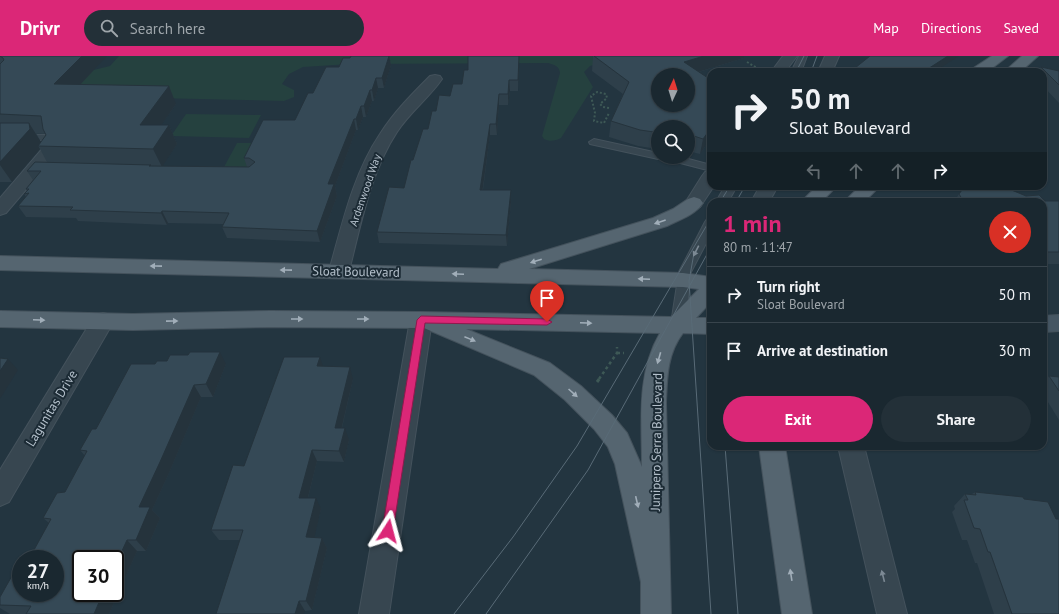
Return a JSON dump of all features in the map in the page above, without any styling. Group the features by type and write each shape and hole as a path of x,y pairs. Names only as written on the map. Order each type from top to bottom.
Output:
{"main road":[{"path":"983,68 1001,56"},
{"path":"1016,68 1031,56"},
{"path":"814,198 824,190"},
{"path":"858,198 866,190"},
{"path":"488,275 660,222 680,213 694,203"},
{"name":"Sloat Boulevard","path":"0,262 683,280 707,283"},
{"name":"Junipero Serra Boulevard","path":"656,614 654,404 656,371 663,347 678,324 707,294"},
{"path":"0,319 103,321 278,319 421,320 707,326"},
{"path":"421,320 542,369 573,393 603,422 618,441 628,464 656,580"},
{"path":"773,450 797,614"}],"street":[{"path":"781,68 790,56"},
{"path":"828,68 832,56"},
{"name":"Ardenwood Way","path":"339,271 368,174 382,144 400,116 435,78"},
{"path":"0,209 44,164"},
{"path":"694,203 707,182"},
{"path":"374,614 421,320"},
{"name":"Lagunitas Drive","path":"0,494 103,321"},
{"path":"852,450 892,614"}],"lane":[{"path":"798,68 803,56"},
{"path":"0,137 46,137 44,164"},
{"path":"594,142 651,154"},
{"path":"695,164 707,167"},
{"path":"678,324 685,272 707,230"}],"path":[{"path":"747,62 757,68"},
{"path":"609,108 601,105 602,101 607,98 606,93 597,92 591,96 596,109 594,121 604,123 609,113"},
{"path":"596,383 617,353 617,344"},
{"path":"617,353 624,353"}],"green space":[{"path":"119,56 622,56 590,66 584,72 593,87 561,138 552,141 544,139 542,136 560,73 556,66 548,63 350,64 303,67 289,74 282,84 294,90 294,97 284,101 108,97 28,86 110,66"},
{"path":"186,114 261,115 249,138 171,136"},
{"path":"237,143 267,143 256,167 224,167"}],"building":[{"path":"0,56 82,56 54,84 169,86 140,125 169,125 153,149 38,146 46,135 43,129 41,116 0,114 0,64 4,60"},
{"path":"351,56 389,56 382,78 376,78 364,106 361,106 356,119 354,119 328,184 334,184 317,231 222,227 229,213 162,211 161,213 70,210 73,207 18,206 29,193 24,194 29,189 26,189 41,171 27,171 35,162 151,165 149,166 249,167 255,162 249,158 244,158 263,120 295,120 308,93 313,93 326,67 339,67 343,58 350,58"},
{"path":"468,56 519,56 518,80 509,80 508,94 499,94 496,124 490,124 480,190 511,190 506,235 377,232 389,187 404,188 411,160 413,160 423,129 428,129 432,111 436,111 439,95 450,96 453,84 462,84 464,70 468,70"},
{"path":"594,56 704,56 684,62 693,68 651,68 651,112 695,112 695,69 707,77 707,134 703,139 695,136 695,120 651,120 651,132 640,130 611,121 629,82"},
{"path":"870,56 948,56 929,68 855,68"},
{"path":"1047,68 1059,71 1059,85 1047,73"},
{"path":"0,123 29,123 30,129 0,162"},
{"path":"962,190 1012,190 1026,196 1039,195 1042,198 962,198 959,194"},
{"path":"1047,201 1059,201 1059,252 1047,252"},
{"path":"190,352 220,352 206,384 194,385 139,507 150,507 136,540 127,540 122,550 72,550 72,602 99,602 94,614 26,614 31,606 0,605 0,597 12,576 12,602 64,602 64,550 34,550 51,519 43,518 57,493 65,492 87,451 80,450 92,429 96,429 131,364 155,364 157,361 167,361 170,355 188,355"},
{"path":"284,357 320,357 317,366 350,367 335,428 345,428 339,451 312,450 299,498 316,498 306,537 322,538 306,601 299,601 295,614 216,614 243,530 211,530 233,465 244,466"},
{"path":"0,358 8,359 0,371"},
{"path":"1049,376 1059,377 1059,391"},
{"path":"975,492 1023,497 1024,499 1048,502 1056,519 1059,519 1059,614 1012,614 990,552 988,552 980,529 974,528 964,500 968,500 965,494 976,495"}],"tram line":[{"path":"798,68 804,56"},
{"path":"812,68 817,56"},
{"path":"722,198 728,190"},
{"path":"738,198 743,190"},
{"path":"454,614 513,537 577,446 707,225"},
{"path":"689,286 694,253"},
{"path":"689,286 707,254"},
{"path":"486,614 588,470 689,286"},
{"path":"689,286 711,614"},
{"path":"725,450 738,614"}],"route":[{"path":"388,531 421,320 547,322"}]}
